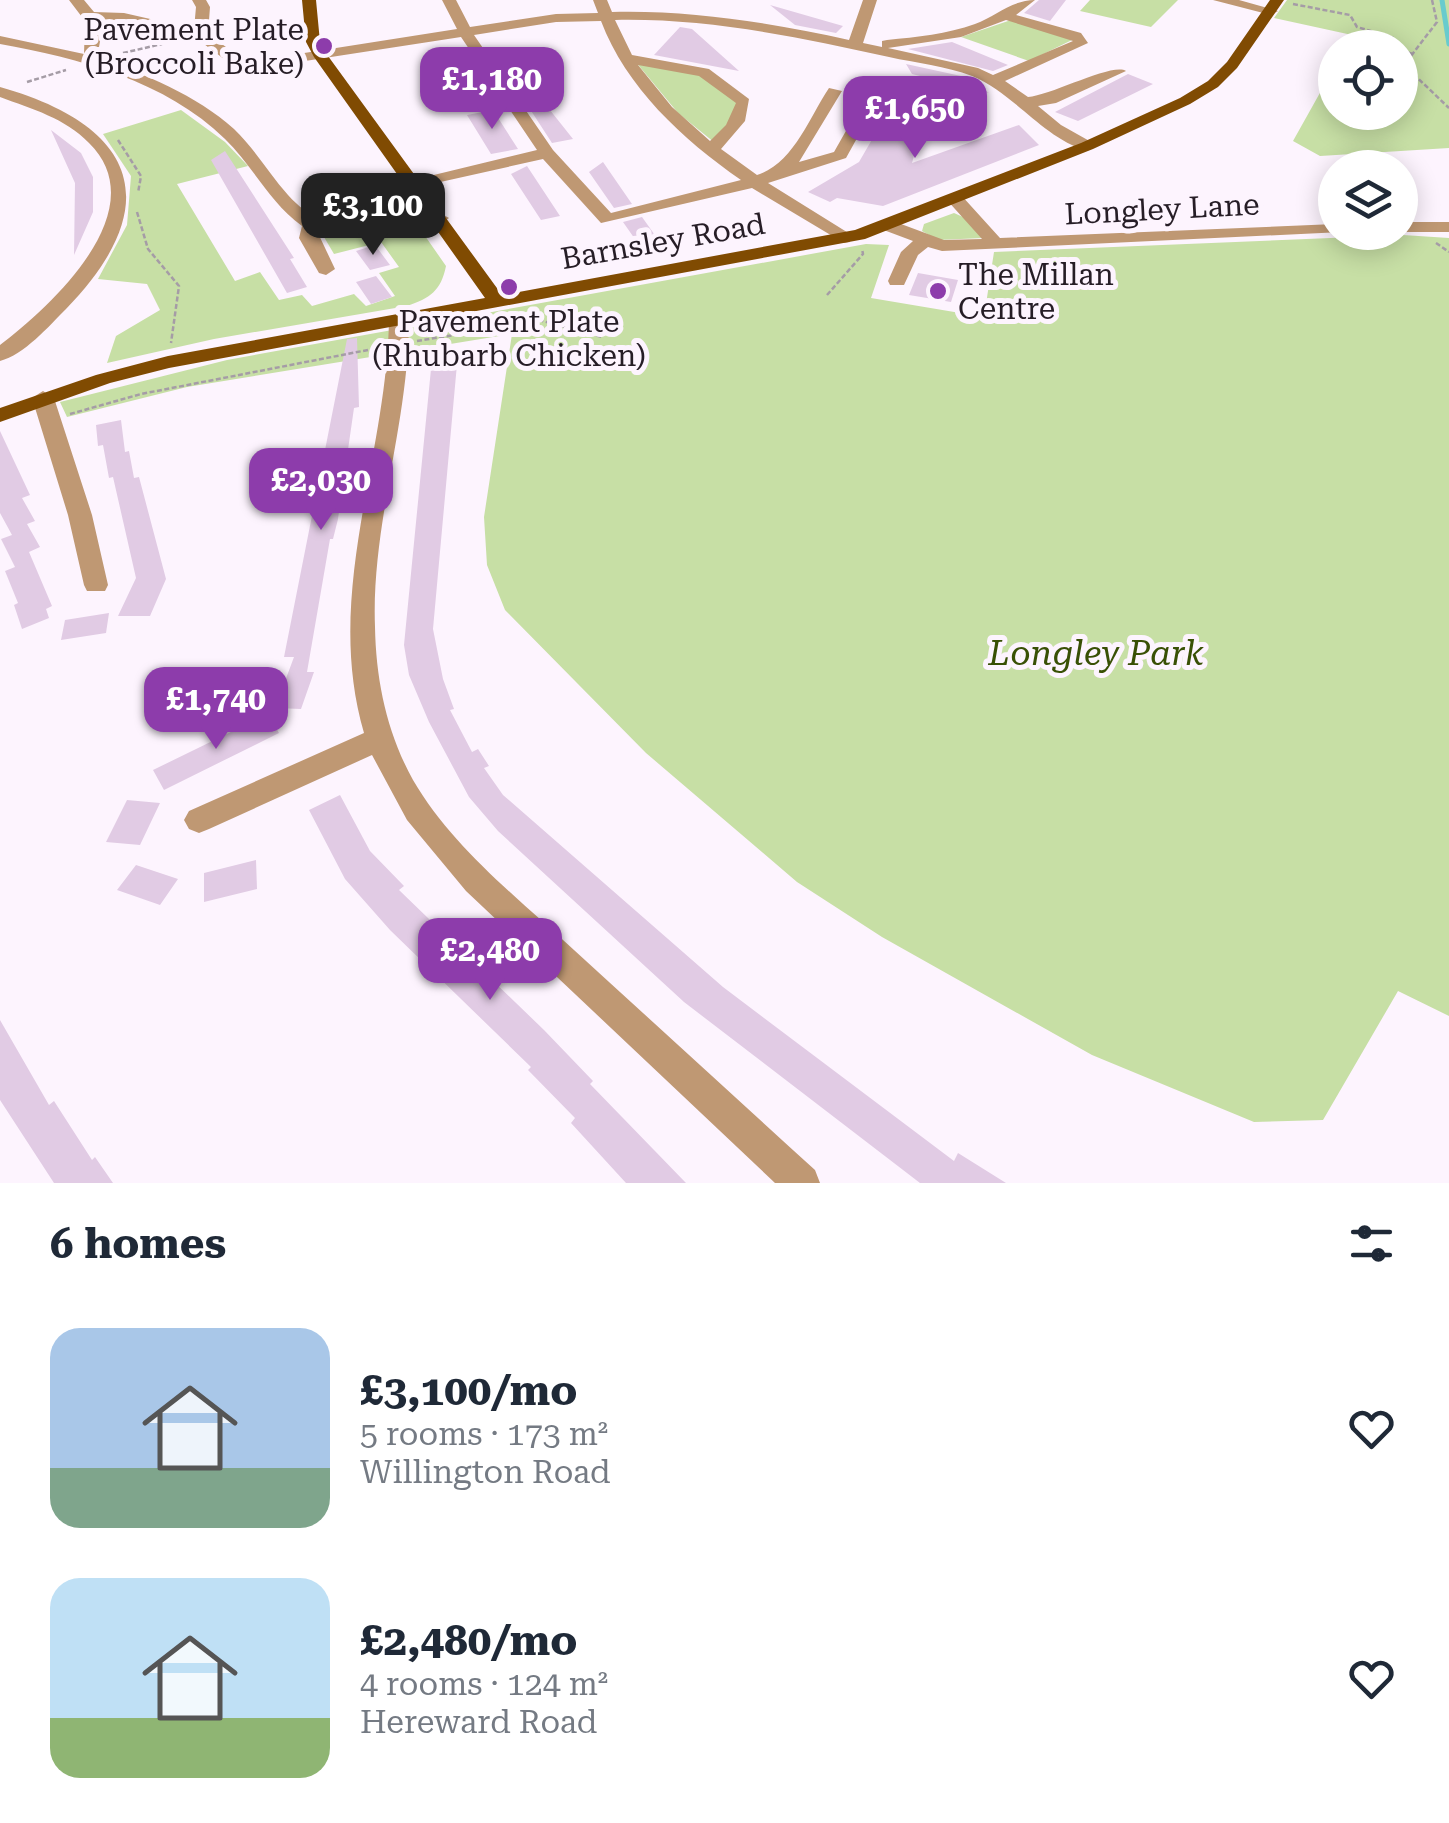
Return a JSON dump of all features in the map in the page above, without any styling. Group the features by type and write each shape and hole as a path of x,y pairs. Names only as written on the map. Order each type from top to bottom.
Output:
{"main road":[{"path":"308,0 313,42 321,57 497,301"},
{"name":"Barnsley Road","path":"0,415 43,398 167,362 407,326 497,301 852,236 887,225 1153,118 1213,84 1275,5"},
{"path":"407,326 458,290 474,269"}],"street":[{"path":"76,0 92,16 95,46 88,62"},
{"path":"199,0 203,7 201,35"},
{"path":"448,0 465,32 547,153 607,219 754,182 840,154 873,95"},
{"path":"861,45 870,0"},
{"path":"861,45 967,33 1006,16 1028,0"},
{"path":"1220,0 1275,5"},
{"path":"92,16 124,18 201,35 222,53 249,62 321,57 602,7 764,27 949,64 994,80 1055,128 1087,146"},
{"path":"602,7 624,58 659,101 754,182 852,236"},
{"path":"746,12 764,27"},
{"path":"994,80 1081,42 1076,36 1006,16"},
{"path":"0,40 88,62 166,92 219,125 246,149 290,208 315,224 373,231 440,218"},
{"path":"624,58 704,72 744,102 722,141 711,148"},
{"path":"1026,102 1051,100 1119,72"},
{"path":"782,170 792,161 834,91"},
{"path":"0,92 68,116 99,139 111,156 120,182 120,205 106,244 64,302 0,355"},
{"path":"415,185 547,153"},
{"path":"955,199 991,236 991,243"},
{"path":"315,224 308,230 308,238 326,268"},
{"name":"Longley Lane","path":"887,225 923,242 942,246 1318,229"},
{"path":"1418,227 1449,227"},
{"path":"896,281 910,252 923,242"},
{"path":"407,326 378,479 359,652 379,739 401,786 430,828 478,881 802,1183"},
{"path":"43,398 80,515 96,585"},
{"path":"200,820 379,739"}],"path":[{"path":"1319,7 1321,0"},
{"path":"1418,47 1437,22 1432,0"},
{"path":"1275,5 1319,7 1350,15 1357,26 1369,30"},
{"path":"1418,78 1449,108"},
{"path":"99,139 123,142 134,160 141,176 136,204 144,240 178,286 167,362"},
{"path":"827,295 863,254 852,236"},
{"path":"51,420 407,326 468,329 489,316 497,301 526,318 602,337"}],"green space":[{"path":"1090,0 1178,0 1151,27 1080,11"},
{"path":"1287,0 1449,0 1449,148 1318,150 1318,155 1293,141 1318,96 1318,130 1418,130 1418,30 1329,30 1274,18"},
{"path":"1011,20 1072,40 1029,61 961,37"},
{"path":"635,61 699,73 737,101 739,106 715,143 678,113"},
{"path":"181,110 225,142 248,166 177,184 235,281 260,272 279,300 302,295 312,306 354,294 366,306 395,296 379,273 399,267 381,242 334,254 324,237 423,233 446,266 438,288 407,306 214,339 107,363 116,336 160,310 147,284 98,279 127,225 131,176 103,134"},
{"path":"954,213 983,238 938,240 922,231 924,224"},
{"name":"Longley Park","path":"1418,236 1449,238 1449,1016 1398,991 1323,1120 1254,1122 1092,1055 882,937 797,882 646,753 505,610 487,565 484,517 512,334 187,387 67,417 60,402 227,360 866,244 889,245 871,298 984,317 994,252 1318,239 1318,250 1418,250"}],"building":[{"path":"1039,0 1066,0 1050,21 1024,13"},
{"path":"770,5 843,26 836,33 795,25"},
{"path":"680,27 692,29 739,71 654,55"},
{"path":"952,42 1008,65 993,71 908,49"},
{"path":"906,64 961,76 989,93 912,74"},
{"path":"1128,74 1153,84 1078,121 1055,112"},
{"path":"542,100 573,139 552,143 526,103"},
{"path":"892,105 927,110 912,163 1019,125 1039,145 883,206 837,198 830,202 808,192 859,162"},
{"path":"493,110 518,149 491,154 467,115"},
{"path":"51,130 81,153 93,177 93,212 74,255 75,183"},
{"path":"225,151 294,258 290,259 307,287 287,293 211,160"},
{"path":"603,162 632,204 614,208 589,172"},
{"path":"527,166 560,216 541,220 511,174"},
{"path":"642,217 657,238 637,242 623,222"},
{"path":"375,245 390,265 370,270 356,251"},
{"name":"The Millan Centre","path":"918,273 958,280 951,302 909,295"},
{"path":"376,276 392,297 371,304 356,282"},
{"path":"357,338 359,407 354,408 338,519 330,539 307,672 314,672 301,709 275,708 294,657 284,657 347,339"},
{"path":"458,353 433,629 443,679 454,709 450,710 472,752 478,749 489,766 484,768 503,795 723,987 954,1161 958,1153 1006,1183 920,1183 684,1002 498,831 469,797 429,722 409,675 404,645 431,369 434,355"},
{"path":"121,420 125,452 129,451 134,478 139,477 166,579 150,616 118,616 136,578 113,477 109,478 103,445 98,446 96,425"},
{"path":"0,431 30,495 22,498 35,521 27,524 40,547 29,552 52,606 46,609 49,618 22,629 14,605 18,603 5,571 15,567 1,539 12,535 0,513"},
{"path":"109,613 106,633 61,640 65,620"},
{"path":"268,714 279,733 164,790 153,770"},
{"path":"340,795 370,851 404,886 399,890 544,1030 593,1081 590,1084 686,1183 626,1183 571,1123 575,1118 528,1070 531,1067 390,930 345,879 309,810"},
{"path":"127,800 160,803 140,845 106,842"},
{"path":"256,860 257,889 204,902 204,873"},
{"path":"136,865 178,879 160,905 117,890"},
{"path":"0,1020 49,1105 54,1101 92,1160 95,1157 113,1183 54,1183 0,1100"}],"waterway":[{"path":"1442,0 1449,44"}],"place":[{"name":"Pavement Plate (Broccoli Bake)","path":"324,46"},
{"name":"Pavement Plate (Rhubarb Chicken)","path":"509,287"},
{"name":"The Millan Centre","path":"938,291"}]}
